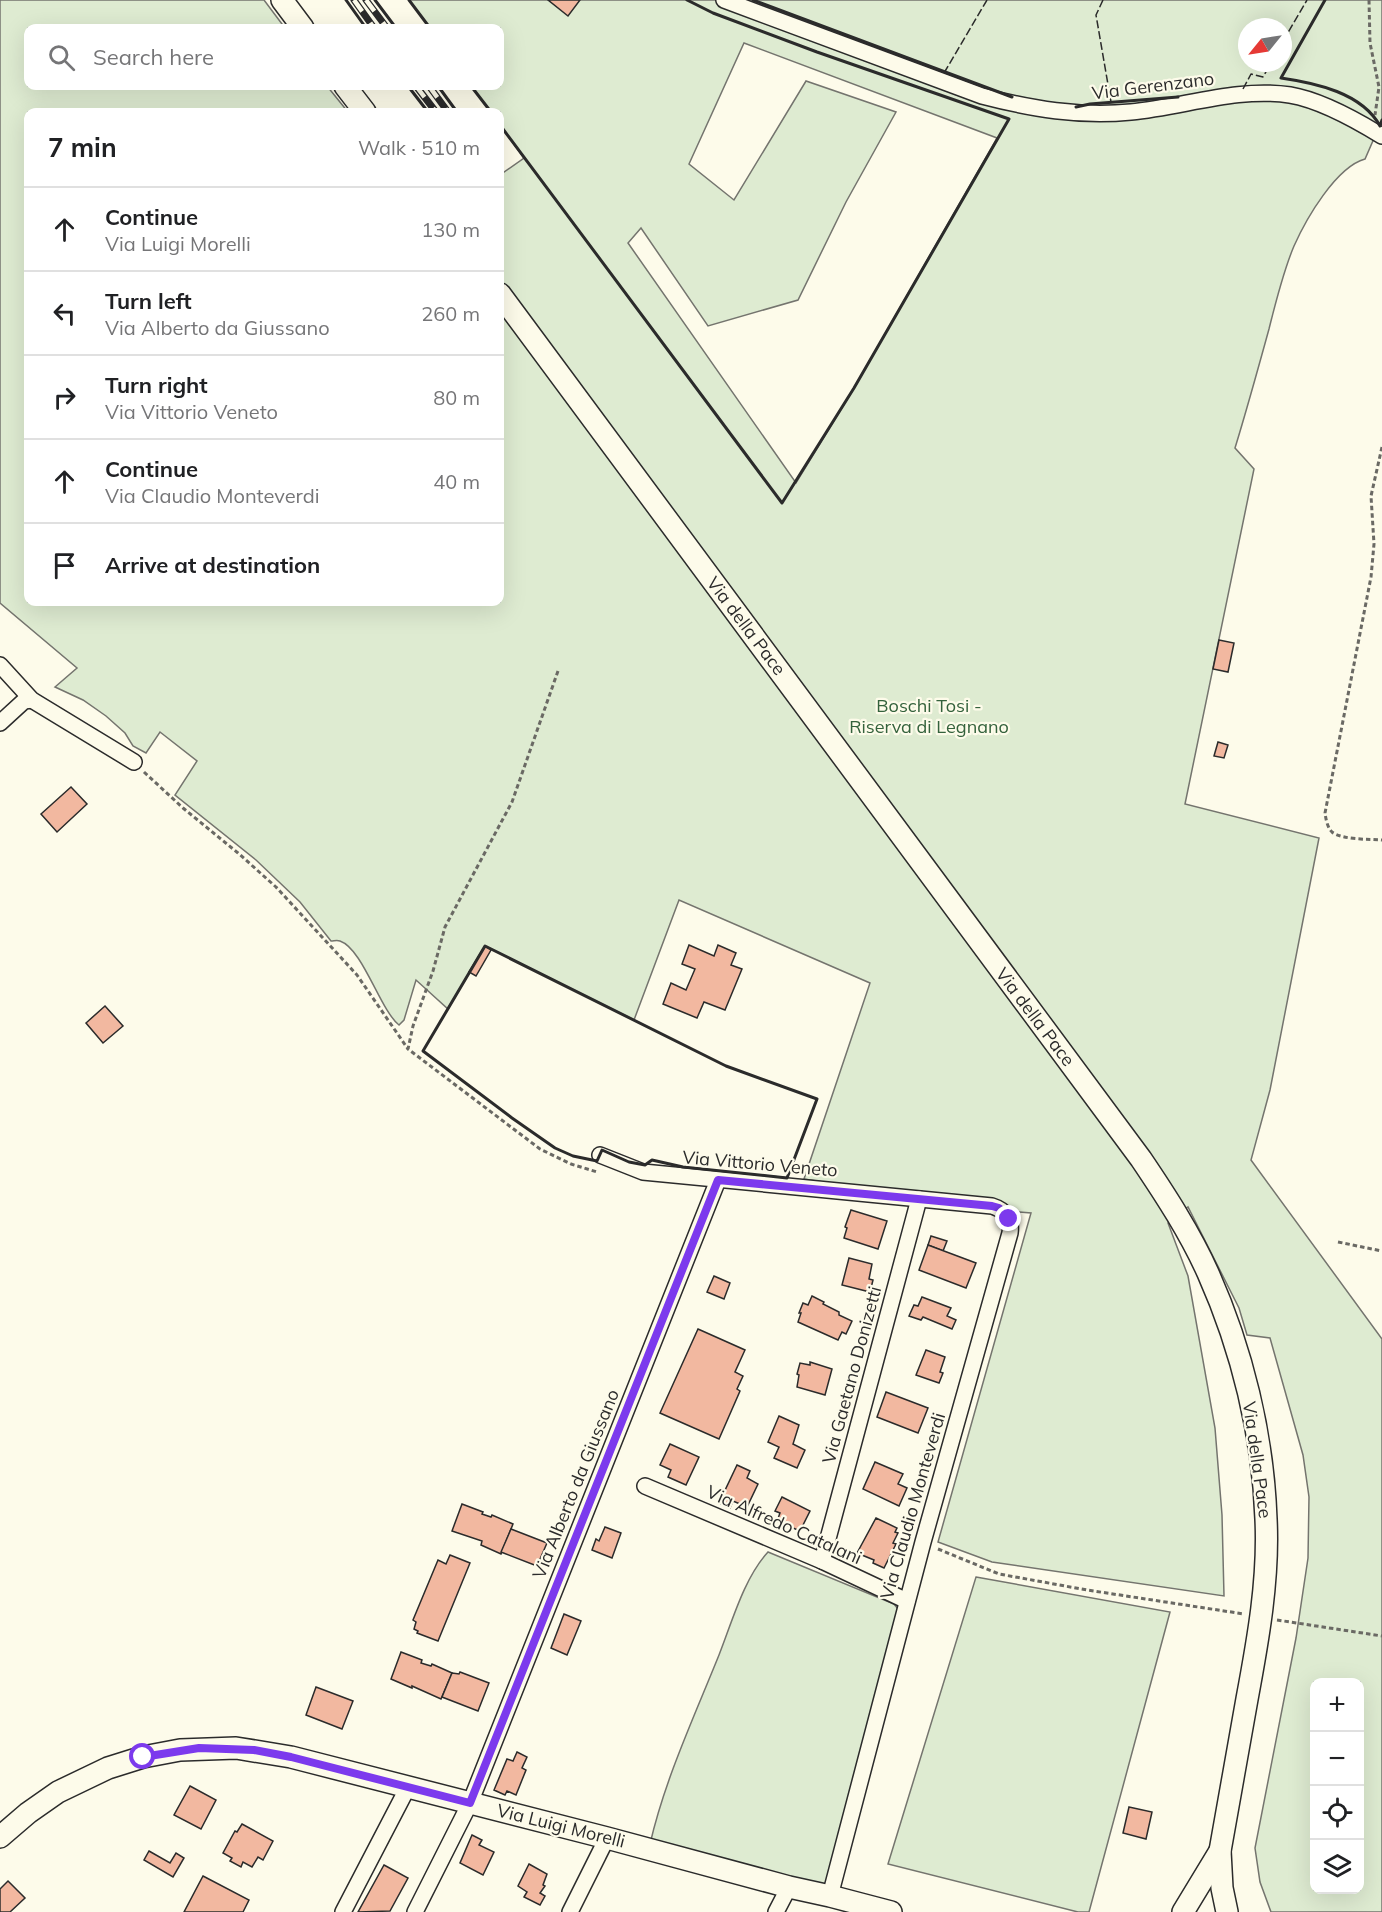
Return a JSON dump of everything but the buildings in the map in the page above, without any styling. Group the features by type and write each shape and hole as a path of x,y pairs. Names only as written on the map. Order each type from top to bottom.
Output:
{"main road":[{"path":"282,0 300,24"},
{"path":"348,90 362,108"},
{"name":"Via della Pace","path":"504,299 1141,1159 1186,1231 1207,1272 1224,1312 1244,1374 1256,1430 1267,1520 1261,1617 1220,1851 1222,1888 1227,1912"},
{"name":"Via Luigi Morelli","path":"0,1837 42,1802 82,1779 126,1761 180,1750 236,1748 273,1753 891,1912"},
{"name":"Via della Pace","path":"1183,1912 1220,1851"}],"street":[{"name":"Via Gerenzano","path":"724,0 982,96 1015,105 1061,113 1088,114 1132,112 1237,95 1289,95 1310,100 1382,136"},
{"path":"0,665 32,700 134,762"},
{"path":"0,723 24,701 32,700"},
{"name":"Via Vittorio Veneto","path":"600,1155 643,1172 919,1199"},
{"name":"Via Alberto da Giussano","path":"415,1912 470,1803 718,1180"},
{"name":"Via Claudio Monteverdi","path":"830,1896 907,1601 1011,1226 1005,1213 999,1208 919,1199"},
{"name":"Via Gaetano Donizetti","path":"822,1561 919,1199"},
{"name":"Via Alfredo Catalani","path":"645,1486 822,1561 907,1601"},
{"path":"343,1912 408,1787"},
{"path":"570,1912 607,1838"},
{"path":"776,1912 789,1887"}],"path":[{"path":"1368,127 1375,116 1379,87 1370,43 1369,0"},
{"path":"1382,447 1371,496 1374,544 1371,577 1325,813 1327,824 1333,832 1342,837 1382,840"},
{"path":"408,1050 413,1026 433,971 445,927 512,802 558,671"},
{"path":"134,762 183,808 276,887 357,975 408,1050 540,1149 571,1164 604,1173"},
{"path":"1338,1242 1382,1251"},
{"path":"923,1542 999,1575 1382,1636"}],"green space":[{"name":"Boschi Tosi - Riserva di Legnano","path":"0,0 264,0 282,24 24,24 24,90 330,90 345,108 24,108 24,606 504,606 504,172 524,158 504,130 504,108 488,108 474,90 504,90 504,24 427,24 409,0 1382,0 1382,120 1365,159 1343,172 1323,195 1294,246 1286,266 1235,448 1254,469 1185,804 1319,838 1270,1090 1251,1160 1382,1339 1382,1912 1271,1912 1260,1882 1255,1848 1296,1638 1308,1558 1309,1497 1303,1455 1270,1338 1247,1335 1239,1308 1188,1207 1168,1223 1188,1276 1215,1428 1222,1515 1224,1596 992,1562 938,1542 1031,1213 1005,1211 804,1179 870,983 679,900 634,1020 485,946 448,1009 416,980 404,1020 399,1025 385,1007 364,967 348,946 340,941 331,941 300,902 256,860 175,795 197,761 160,732 146,753 133,746 125,733 106,716 83,700 55,687 77,668 0,603","holes":["744,43 997,138 854,388 796,483 628,243 641,228 708,326 798,300 846,202 896,112 806,81 734,200 689,164"]},
{"path":"768,1552 894,1604 898,1609 828,1883 822,1886 650,1844 672,1772 739,1601 752,1574"},
{"path":"976,1577 1170,1612 1089,1912 1078,1912 888,1864"}],"railway":[{"path":"354,0 371,24"},
{"path":"366,0 384,24"},
{"path":"419,90 433,108"},
{"path":"432,90 445,108"}],"fence":[{"path":"944,73 987,0"},
{"path":"1103,0 1096,15 1111,102"},
{"path":"1292,26 1307,0"},
{"path":"1243,89 1251,74 1263,77 1266,72"}],"wall":[{"path":"346,0 363,24"},
{"path":"375,0 393,24"},
{"path":"409,0 427,24"},
{"path":"504,130 782,503 854,388 1009,119 817,52 713,13 687,0"},
{"path":"753,0 1012,97"},
{"path":"1325,0 1281,78 1309,83 1337,92 1362,105 1380,126 1382,120"},
{"path":"411,90 425,108"},
{"path":"441,90 454,108"},
{"path":"474,90 488,108"},
{"path":"1076,107 1178,97"},
{"path":"485,946 726,1066 817,1099 787,1178 683,1167 652,1160 645,1165 629,1162 602,1150 597,1161 573,1156 555,1148 512,1118 423,1051 485,946"}],"route":[{"path":"143,1757 199,1748 254,1750 291,1757 470,1803 718,1180 992,1206 999,1208 1009,1219"}]}
